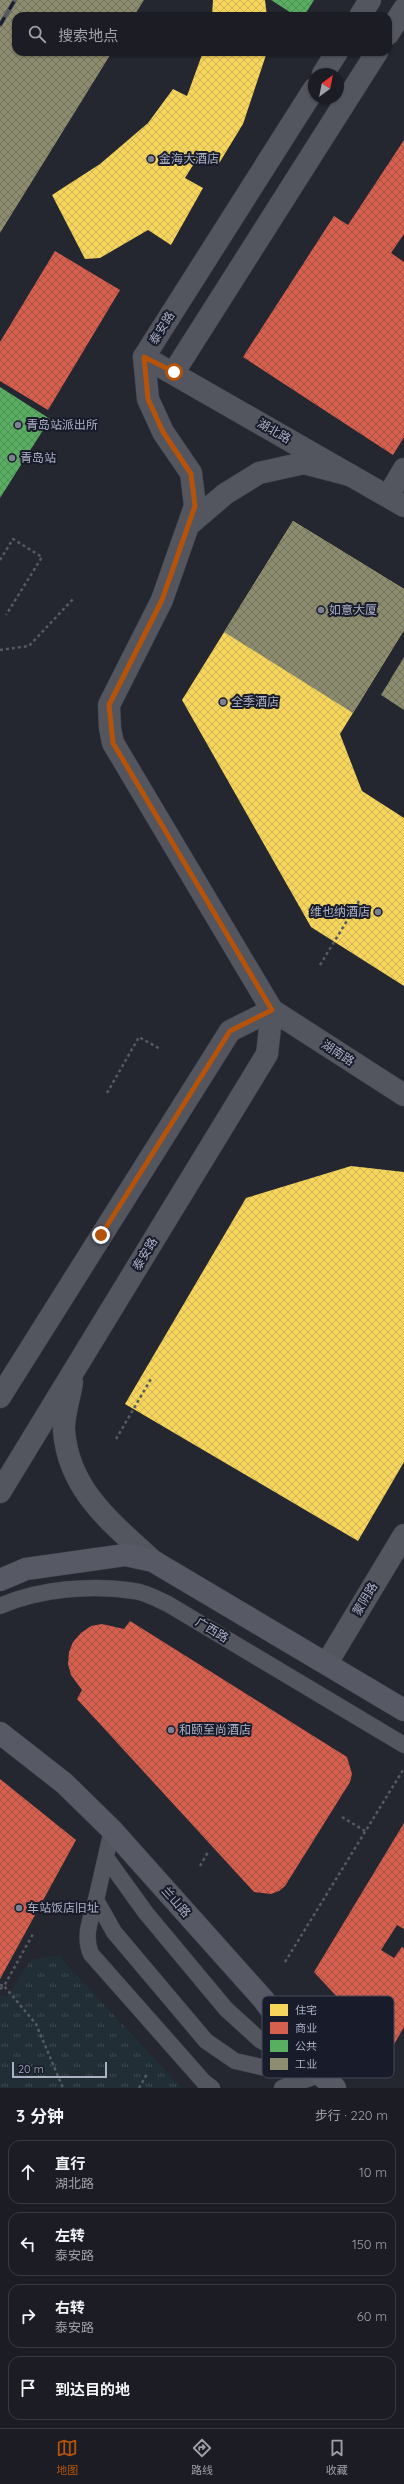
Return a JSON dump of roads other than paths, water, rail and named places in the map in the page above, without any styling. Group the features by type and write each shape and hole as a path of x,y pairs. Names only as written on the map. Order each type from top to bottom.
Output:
{"main road":[{"path":"0,1580 26,1569 125,1555 153,1562 327,1663 404,1710"},
{"name":"兰山路","path":"0,1733 64,1783 112,1830 262,1997"}],"street":[{"path":"362,12 370,0"},
{"path":"392,28 404,9"},
{"path":"327,68 334,56"},
{"path":"174,372 374,56"},
{"name":"泰安路","path":"0,1492 267,1054 272,1010 113,743 110,728 109,705 162,600 190,524 195,506 191,474 163,432 148,399 144,357 308,98"},
{"name":"湖北路","path":"144,357 174,372 396,501"},
{"path":"190,524 225,494 259,473 304,463 350,475"},
{"path":"396,501 404,469"},
{"path":"0,1397 230,1031 272,1010"},
{"name":"湖南路","path":"272,1010 404,1096"},
{"path":"75,1368 64,1429 71,1468 93,1504 153,1562"},
{"name":"蒙阴路","path":"327,1663 404,1536"}],"lane":[{"name":"广西路","path":"0,1606 14,1600 84,1587 135,1591 168,1604 404,1745"},
{"path":"112,1830 107,1859 87,1932 87,1945 91,1954 204,2082 212,2088"},
{"path":"107,1859 146,1912 226,2009 262,2041"},
{"path":"96,1900 114,1932 206,2041 235,2061 262,2067"},
{"path":"314,2078 328,2081"},
{"path":"282,2088 328,2081"}],"railway":[{"path":"0,25 15,0"}],"place":[{"name":"金海大酒店","path":"151,159"},
{"name":"青岛站派出所","path":"18,425"},
{"name":"青岛站","path":"12,458"},
{"name":"如意大厦","path":"321,610"},
{"name":"全季酒店","path":"223,702"},
{"name":"维也纳酒店","path":"378,912"},
{"name":"和颐至尚酒店","path":"171,1730"},
{"name":"车站饭店旧址","path":"19,1908"}]}
